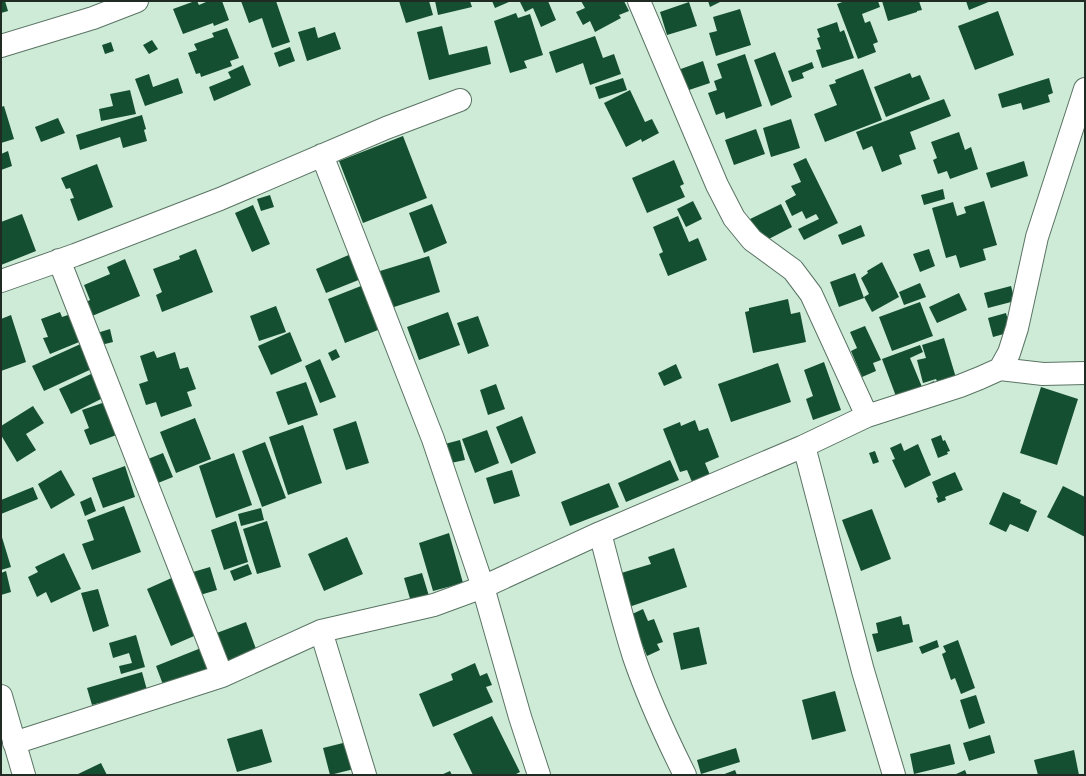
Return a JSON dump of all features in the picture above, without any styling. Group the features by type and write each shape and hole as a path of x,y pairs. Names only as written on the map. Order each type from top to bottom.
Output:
{"street":[{"path":"1,46 93,18 137,1"},
{"path":"639,1 714,178 734,218 752,240 792,270 811,294 867,416"},
{"path":"1000,369 1009,353 1017,328 1037,237 1085,89"},
{"path":"1,281 220,199 322,155 460,100"},
{"path":"322,155 433,439 483,586 520,717 539,775"},
{"path":"59,260 222,676"},
{"path":"14,744 222,676 321,632 434,605 483,586 600,533 804,446 867,416 960,386 1000,369 1043,374 1085,373"},
{"path":"804,446 861,663 894,775"},
{"path":"600,533 634,657 657,717 685,775"},
{"path":"321,632 365,775"},
{"path":"1,696 24,775"},
{"path":"14,744 17,775"}],"building":[{"path":"1,1 5,1 8,11 1,13"},
{"path":"197,1 199,5 206,2 205,1 222,1 229,20 214,26 213,23 183,34 173,9"},
{"path":"241,1 276,1 290,42 272,48 262,18 249,23"},
{"path":"399,1 429,1 433,15 406,23"},
{"path":"435,1 470,1 472,7 438,15"},
{"path":"492,1 511,1 495,8"},
{"path":"548,1 556,20 541,27 533,8 525,12 520,2"},
{"path":"581,1 624,1 629,11 619,15 621,18 595,32 590,21 583,25 576,12 585,8"},
{"path":"708,1 722,1 710,7"},
{"path":"845,1 878,1 880,7 862,14 865,23 870,21 878,42 873,44 876,52 858,59 837,4"},
{"path":"882,1 919,1 922,10 888,21"},
{"path":"966,1 991,1 969,10"},
{"path":"689,2 697,26 667,35 660,12"},
{"path":"740,9 751,45 716,56 709,33 717,31 713,17"},
{"path":"998,11 1014,55 975,70 958,26"},
{"path":"516,13 518,18 530,14 543,55 524,61 527,68 510,73 494,21"},
{"path":"837,22 840,32 844,30 854,58 822,68 816,50 821,49 817,38 820,37 817,29"},
{"path":"442,26 449,55 487,46 491,64 429,80 417,32"},
{"path":"315,27 318,38 335,32 341,49 307,61 298,32"},
{"path":"227,28 239,58 230,61 232,66 201,77 200,73 196,74 188,53 197,50 194,44 214,37 212,33"},
{"path":"595,36 603,58 614,54 621,74 590,85 583,63 556,73 549,52"},
{"path":"152,40 158,49 149,54 143,45"},
{"path":"111,42 114,51 105,54 102,45"},
{"path":"290,47 295,61 279,67 274,53"},
{"path":"775,52 792,97 771,106 754,60"},
{"path":"745,54 762,106 726,119 724,112 716,115 708,93 717,90 714,81 722,78 717,64"},
{"path":"703,61 710,83 686,91 678,70"},
{"path":"812,62 814,68 802,73 804,78 792,82 788,71"},
{"path":"243,65 251,85 214,101 209,87 231,78 228,72"},
{"path":"863,69 882,120 825,142 814,114 837,105 829,85 836,83 835,80"},
{"path":"910,73 912,78 920,75 930,99 886,117 874,87"},
{"path":"149,74 153,87 178,78 183,93 145,106 135,79"},
{"path":"623,78 627,90 599,99 595,87"},
{"path":"1049,78 1053,93 1048,95 1050,102 1023,110 1021,103 1002,108 998,94"},
{"path":"130,90 136,114 101,121 99,109 113,106 110,94"},
{"path":"630,90 645,122 652,119 659,133 642,142 641,139 626,147 604,103"},
{"path":"944,99 951,116 910,132 916,149 899,155 902,164 882,172 872,146 863,150 856,132"},
{"path":"4,106 14,139 1,143 1,107"},
{"path":"142,115 146,129 144,130 147,141 123,148 120,137 80,150 76,135"},
{"path":"58,118 65,133 41,142 35,127"},
{"path":"791,119 800,148 771,157 763,128"},
{"path":"756,129 765,154 734,165 725,140"},
{"path":"959,132 965,150 971,147 978,169 950,179 947,171 938,174 933,160 937,158 931,142"},
{"path":"403,136 427,198 363,223 339,161"},
{"path":"8,151 12,166 1,170 1,154"},
{"path":"806,158 838,223 804,240 798,229 819,219 816,214 806,219 802,211 792,216 785,201 796,195 791,186 801,182 793,164"},
{"path":"674,160 684,184 680,186 685,197 647,213 632,178"},
{"path":"1024,161 1028,176 991,188 986,173"},
{"path":"97,164 113,207 78,221 70,199 74,198 70,188 66,189 61,178"},
{"path":"943,189 945,199 924,205 921,195"},
{"path":"270,195 274,207 261,211 257,199"},
{"path":"693,201 702,219 686,227 677,209"},
{"path":"984,201 997,245 983,249 986,260 960,268 956,255 946,258 932,208 953,202 957,216 966,213 964,207"},
{"path":"432,204 447,243 424,253 409,213"},
{"path":"781,204 792,227 759,244 748,220"},
{"path":"253,205 270,244 252,252 235,213"},
{"path":"22,214 36,251 1,265 1,222"},
{"path":"678,216 689,242 698,238 707,260 668,276 659,254 663,252 653,227"},
{"path":"861,225 865,236 842,245 838,235"},
{"path":"196,249 213,292 162,312 156,295 162,292 153,269 180,259 179,256"},
{"path":"929,249 935,266 920,272 913,254"},
{"path":"351,254 361,279 326,293 316,269"},
{"path":"429,256 440,292 391,308 380,271"},
{"path":"125,259 140,296 92,316 86,302 90,300 84,285 110,274 107,267"},
{"path":"882,262 899,297 872,312 864,297 869,294 861,278 868,273 867,271"},
{"path":"855,273 864,298 839,307 830,282"},
{"path":"920,283 926,297 904,305 899,292"},
{"path":"361,286 378,330 345,343 328,299"},
{"path":"1011,286 1015,301 988,308 984,293"},
{"path":"959,293 967,310 937,323 929,307"},
{"path":"788,299 791,314 800,312 806,342 753,353 745,312 749,311 749,308"},
{"path":"920,302 933,336 892,351 879,317"},
{"path":"276,306 286,332 259,341 250,316"},
{"path":"60,312 62,317 74,313 84,340 50,354 43,338 48,337 41,319"},
{"path":"448,312 460,345 419,360 407,327"},
{"path":"1006,313 1011,332 993,337 988,318"},
{"path":"11,315 26,362 1,371 1,319"},
{"path":"478,316 489,346 468,354 457,323"},
{"path":"865,326 881,360 873,363 876,371 862,377 851,351 857,348 850,332"},
{"path":"110,329 113,342 101,345 97,333"},
{"path":"290,332 302,361 271,375 258,346"},
{"path":"944,338 957,381 939,386 936,379 923,383 917,360 926,358 922,345"},
{"path":"85,342 96,367 44,391 32,366"},
{"path":"920,345 923,352 910,358 922,387 934,381 936,386 897,399 882,359"},
{"path":"336,349 340,357 332,361 328,353"},
{"path":"154,351 157,358 175,352 180,369 188,367 196,389 187,392 192,406 161,417 156,402 146,405 139,384 148,381 140,356"},
{"path":"320,359 336,397 320,403 305,366"},
{"path":"824,362 841,410 813,420 806,399 813,396 804,370"},
{"path":"778,363 791,402 731,422 718,384"},
{"path":"676,364 682,378 664,386 658,373"},
{"path":"93,373 105,397 71,414 59,389"},
{"path":"306,382 318,415 288,425 276,392"},
{"path":"496,384 505,409 488,415 480,390"},
{"path":"1041,387 1078,399 1057,465 1020,453"},
{"path":"108,401 119,434 90,445 84,430 89,428 82,410"},
{"path":"33,406 44,423 26,434 36,450 17,462 1,435 1,426"},
{"path":"522,416 536,453 511,464 496,427"},
{"path":"195,418 211,459 176,473 160,432"},
{"path":"695,420 699,431 708,428 719,457 705,463 710,475 692,482 687,470 680,472 663,429 680,422 681,426"},
{"path":"356,421 369,463 346,470 333,429"},
{"path":"303,425 322,483 288,495 269,437"},
{"path":"487,430 499,463 475,473 462,439"},
{"path":"941,435 950,451 947,452 948,454 938,458 931,439"},
{"path":"460,440 465,460 446,464 441,445"},
{"path":"265,442 286,498 262,507 242,451"},
{"path":"901,443 904,451 918,444 931,475 905,488 892,460 895,459 890,448"},
{"path":"875,451 879,462 873,464 869,453"},
{"path":"163,453 173,477 158,483 148,459"},
{"path":"234,453 252,505 216,518 199,466"},
{"path":"670,460 679,480 626,502 618,483"},
{"path":"125,466 135,497 103,508 92,478"},
{"path":"61,470 75,495 51,509 38,484"},
{"path":"512,470 520,496 494,504 486,478"},
{"path":"955,472 963,490 945,497 946,500 938,503 936,498 938,497 932,482"},
{"path":"609,483 619,507 570,526 561,502"},
{"path":"1063,486 1085,497 1085,537 1047,517"},
{"path":"33,487 38,499 1,514 1,500"},
{"path":"1003,492 1021,500 1020,503 1037,511 1028,532 1010,524 1006,532 989,524"},
{"path":"91,497 96,511 85,516 80,502"},
{"path":"124,506 141,552 92,570 82,544 94,540 87,520"},
{"path":"261,508 264,520 241,526 238,514"},
{"path":"872,509 891,559 861,571 842,520"},
{"path":"236,521 248,562 224,570 211,530"},
{"path":"267,521 281,567 257,574 243,529"},
{"path":"449,533 463,583 433,591 419,543"},
{"path":"1,534 11,567 1,570"},
{"path":"347,537 363,574 324,591 308,554"},
{"path":"674,548 687,587 629,607 618,574 651,564 648,557"},
{"path":"64,553 81,589 51,603 46,592 37,597 28,577 38,572 35,567"},
{"path":"248,564 252,574 234,581 230,571"},
{"path":"210,567 217,590 200,595 193,572"},
{"path":"6,571 11,592 1,595 1,573"},
{"path":"422,573 429,596 411,602 404,578"},
{"path":"176,576 201,633 171,646 147,589"},
{"path":"98,589 109,626 93,632 81,593"},
{"path":"643,609 648,621 654,619 663,642 657,644 660,650 647,656 630,615"},
{"path":"901,616 903,625 909,624 913,642 877,652 872,634 878,633 876,623"},
{"path":"246,622 259,657 227,669 214,634"},
{"path":"699,627 707,664 681,670 673,633"},
{"path":"136,635 145,667 121,674 119,666 132,663 129,653 113,658 109,643"},
{"path":"937,640 939,647 922,654 919,647"},
{"path":"958,640 975,688 961,694 955,678 951,680 942,654 946,652 943,646"},
{"path":"201,648 211,671 165,690 156,666"},
{"path":"475,663 480,676 487,673 492,685 486,687 493,702 433,727 419,694 453,680 451,674"},
{"path":"142,672 147,690 92,705 87,688"},
{"path":"835,691 846,731 812,740 802,700"},
{"path":"976,695 985,723 969,729 960,700"},
{"path":"492,716 520,772 514,775 473,775 453,734"},
{"path":"262,729 272,762 237,772 227,739"},
{"path":"990,735 995,753 969,761 963,743"},
{"path":"351,741 358,768 330,775 323,748"},
{"path":"950,744 955,764 914,774 910,754"},
{"path":"736,748 740,762 701,774 697,760"},
{"path":"1074,750 1079,775 1038,775 1034,760"},
{"path":"101,763 107,775 76,775"},
{"path":"735,770 737,775 722,775"},
{"path":"965,770 967,775 954,775"},
{"path":"450,771 452,775 441,775"}]}
